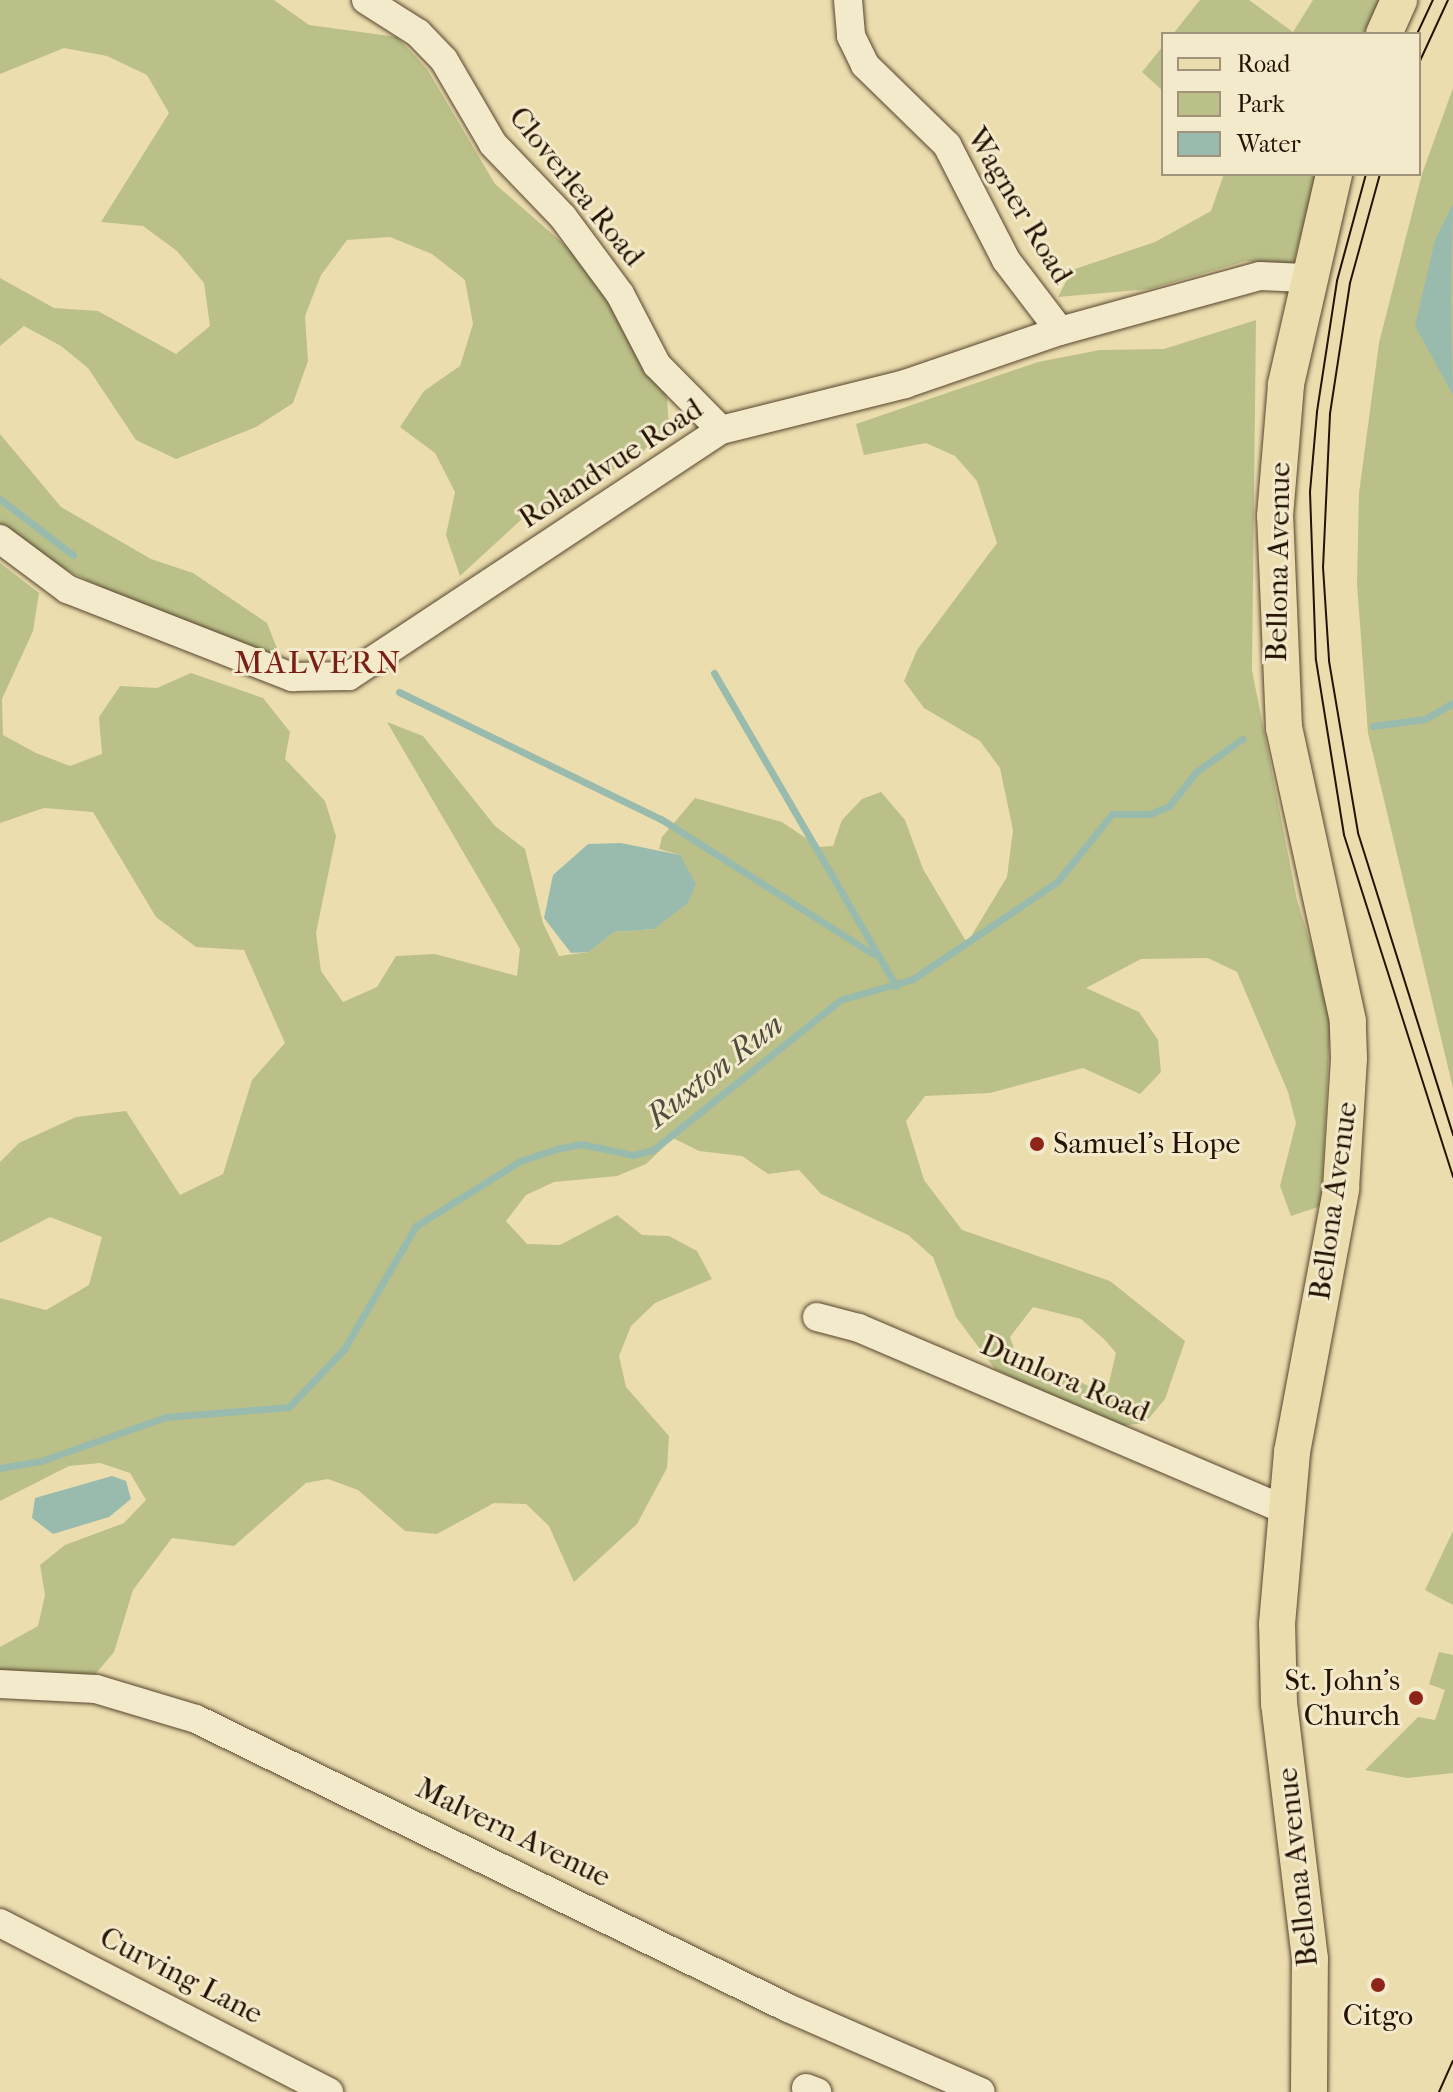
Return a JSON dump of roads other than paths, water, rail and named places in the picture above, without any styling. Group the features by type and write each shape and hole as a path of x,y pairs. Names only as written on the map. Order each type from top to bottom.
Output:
{"main road":[{"path":"1385,32 1399,0"},
{"name":"Bellona Avenue","path":"1309,2092 1310,1959 1278,1680 1284,1509 1341,1189 1349,1092 1348,1021 1291,775 1275,651 1278,476 1306,278 1333,176"}],"street":[{"name":"Cloverlea Road","path":"366,0 418,33 444,60 493,144 563,217 620,294 657,365 721,430"},
{"name":"Wagner Road","path":"848,0 851,36 865,65 947,145 1006,260 1060,331"},
{"name":"Rolandvue Road","path":"0,539 76,592 292,677 349,676 721,430 905,384 1060,331 1260,276 1306,278"},
{"name":"Dunlora Road","path":"817,1317 859,1328 1284,1509"},
{"name":"Malvern Avenue","path":"0,1684 96,1689 196,1719 788,2008 981,2092"},
{"name":"Curving Lane","path":"0,1923 329,2092"}],"water":[{"path":"1453,204 1453,395 1415,326 1435,240"},
{"path":"621,843 680,855 696,884 688,903 654,929 614,932 589,952 571,953 544,918 553,875 588,844"},
{"path":"112,1476 126,1481 131,1499 109,1517 53,1534 32,1518 35,1498"}],"waterway":[{"path":"0,499 73,555"},
{"path":"714,673 896,986"},
{"path":"399,692 661,819 873,954"},
{"name":"Ruxton Run","path":"1373,726 1425,719 1453,703"},
{"name":"Ruxton Run","path":"0,1468 41,1461 166,1417 289,1407 344,1349 416,1226 520,1161 556,1149 581,1144 633,1155 653,1150 840,1000 913,979 1057,882 1112,814 1150,814 1169,806 1196,772 1242,739"}],"tram line":[{"path":"1418,32 1433,0"},
{"path":"1421,59 1448,0"},
{"path":"1365,176 1337,281 1317,412 1310,492 1316,660 1344,835 1453,1177"},
{"path":"1379,176 1350,283 1330,414 1323,567 1329,661 1358,833 1453,1135"},
{"path":"1439,2092 1453,2061"}],"place":[{"name":"Samuel's Hope","path":"1037,1144"},
{"name":"St. John's Church","path":"1416,1698"},
{"name":"Citgo","path":"1378,1985"}],"district":[{"name":"MALVERN","path":"318,663"}]}
